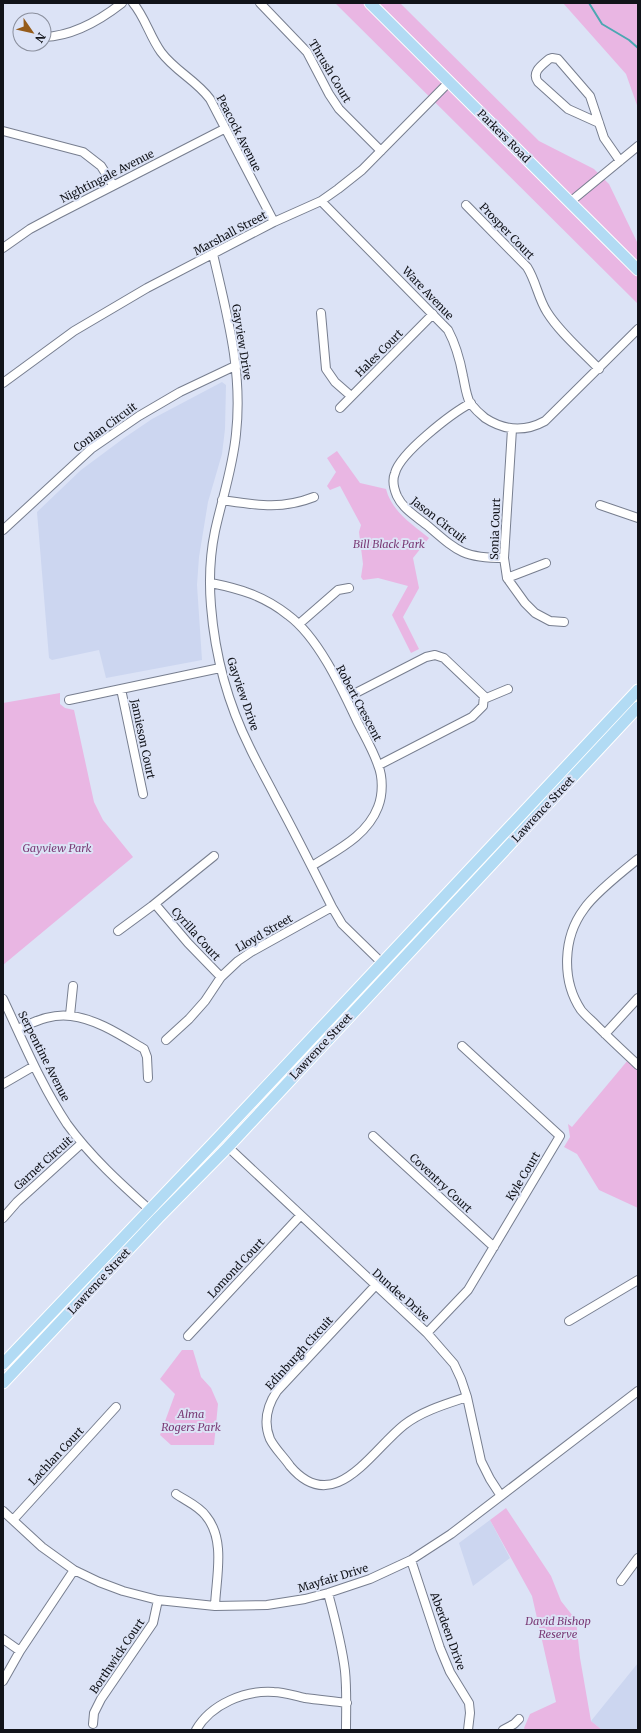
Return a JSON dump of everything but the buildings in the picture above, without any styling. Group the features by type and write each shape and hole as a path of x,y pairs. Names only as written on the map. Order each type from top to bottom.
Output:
{"main road":[{"name":"Parkers Road","path":"370,3 638,270"},
{"name":"Lawrence Street","path":"3,1364 219,1138 638,690"},
{"path":"626,702 637,711"},
{"name":"Lawrence Street","path":"3,1383 158,1218 228,1147 391,971 637,711"},
{"path":"382,963 391,971"},
{"path":"219,1138 228,1147"},
{"path":"150,1210 158,1218"}],"street":[{"path":"52,36 80,29 122,3"},
{"name":"Peacock Avenue","path":"133,3 161,51 174,67 198,85 205,93 274,222"},
{"name":"Thrush Court","path":"260,3 307,52 329,94 339,109 381,151"},
{"path":"599,123 568,109 538,82 535,76 536,72 549,59 558,59 586,92 592,101 604,138 620,161"},
{"name":"Marshall Street","path":"3,383 74,332 147,288 274,222 321,201 351,179 381,151 449,82"},
{"name":"Nightingale Avenue","path":"3,248 30,229 224,129"},
{"path":"3,131 83,152 101,166 113,185"},
{"path":"570,202 637,148"},
{"name":"Ware Avenue","path":"321,201 448,330 457,349 466,391 471,403 481,414 494,424 501,427 512,429 529,428 545,421 638,329"},
{"name":"Prosper Court","path":"466,205 528,267 546,311 554,322 599,368"},
{"name":"Gayview Drive","path":"213,254 237,365 238,401 236,436 231,464 213,540 211,583 213,630 220,668 233,707 250,748 332,907 342,924 382,963"},
{"path":"321,313 326,369 335,382 350,396"},
{"name":"Hales Court","path":"340,408 350,396 433,314"},
{"name":"Conlan Circuit","path":"3,530 91,449 139,416 173,396 237,365"},
{"name":"Jason Circuit","path":"471,403 441,423 404,458 395,472 394,486 402,505 451,546 466,554 482,558 504,558"},
{"name":"Sonia Court","path":"512,429 504,558 507,578 525,603 535,613 550,621 564,622"},
{"path":"222,500 255,505 280,505 297,504 314,497"},
{"path":"600,505 638,518"},
{"path":"507,578 546,563"},
{"name":"Robert Crescent","path":"211,583 241,589 260,597 280,609 299,624 317,647 346,698 379,766 382,782 381,795 379,806 373,819 356,837 312,866"},
{"path":"299,624 338,590 349,588"},
{"path":"346,698 422,659 435,655 444,658 482,694 484,699 483,706 472,717 379,766"},
{"name":"Jamieson Court","path":"69,700 220,668"},
{"name":"Jamieson Court","path":"121,689 143,794"},
{"path":"484,699 508,689"},
{"name":"Cyrilla Court","path":"118,931 155,904 214,856"},
{"path":"638,859 595,896 584,908 570,938 567,954 567,970 575,999 582,1011 638,1065"},
{"name":"Cyrilla Court","path":"155,904 188,943 221,978"},
{"name":"Lloyd Street","path":"166,1040 189,1019 205,1001 221,978 238,961 251,952 332,907"},
{"path":"70,1015 73,986"},
{"path":"605,1034 638,998"},
{"name":"Serpentine Avenue","path":"3,999 34,1066 55,1104 82,1143 104,1168 150,1210"},
{"path":"17,1029 44,1018 70,1015 94,1022 144,1049 147,1057 148,1078"},
{"name":"Kyle Court","path":"427,1333 468,1290 560,1136 462,1046"},
{"path":"3,1084 34,1066"},
{"name":"Coventry Court","path":"373,1136 494,1247"},
{"name":"Garnet Circuit","path":"3,1218 17,1202 82,1143"},
{"name":"Dundee Drive","path":"228,1147 300,1216 427,1333 454,1364 467,1397 485,1470 501,1496"},
{"name":"Lomond Court","path":"188,1336 300,1216"},
{"path":"569,1321 638,1280"},
{"name":"Edinburgh Circuit","path":"375,1286 278,1391 270,1402 266,1418 266,1427 269,1436 273,1444 297,1473 307,1481 321,1484 329,1485 346,1480 405,1424 422,1414 467,1397"},
{"name":"Mayfair Drive","path":"3,1511 42,1547 74,1570 99,1582 158,1600 215,1606 268,1605 328,1593 370,1579 411,1560 451,1534 638,1391"},
{"name":"Lachlan Court","path":"13,1520 116,1407"},
{"path":"176,1494 202,1511 214,1529 218,1551 215,1606"},
{"path":"620,1581 638,1558"},
{"name":"Aberdeen Drive","path":"411,1560 442,1654 450,1672 469,1703 471,1729"},
{"path":"3,1681 20,1651 74,1570"},
{"path":"328,1593 338,1632 345,1672 347,1703 346,1730"},
{"name":"Borthwick Court","path":"93,1724 94,1713 101,1699 153,1623 158,1600"},
{"path":"3,1639 20,1651"},
{"path":"196,1730 202,1720 219,1706 245,1695 275,1692 304,1698 347,1703"},
{"path":"503,1730 514,1724 519,1719"}],"shaded area":[{"path":"222,382 226,385 225,429 222,454 208,502 199,557 197,585 202,660 106,678 99,650 52,660 49,658 37,512 81,470 124,438 152,419"},
{"path":"490,1520 510,1558 473,1586 459,1543"},
{"path":"638,1663 638,1730 602,1730 591,1721"}],"green space":[{"path":"335,3 400,3 539,141 594,169 609,184 638,244 638,304"},
{"path":"563,3 638,3 638,108 626,74"},
{"name":"Bill Black Park","path":"337,451 360,483 386,489 393,504 403,517 429,538 413,558 419,588 403,617 419,649 411,653 392,615 408,586 378,578 363,580 361,577 363,564 359,532 361,525 340,486 330,490 327,486 336,472 327,458"},
{"name":"Gayview Park","path":"60,693 60,704 65,708 74,710 94,802 103,820 133,857 3,965 3,703"},
{"path":"628,1060 638,1070 638,1208 599,1190 577,1154 564,1147 570,1137 568,1124 572,1127"},
{"name":"Alma Rogers Park","path":"182,1350 193,1350 201,1377 211,1388 218,1404 214,1445 171,1445 160,1435 175,1394 160,1379"},
{"name":"David Bishop Reserve","path":"506,1508 551,1576 561,1601 576,1620 580,1658 591,1721 602,1730 525,1730 524,1728 530,1714 556,1702 532,1596 490,1520"}],"waterway":[{"path":"589,3 602,24 629,40 638,48"}]}
